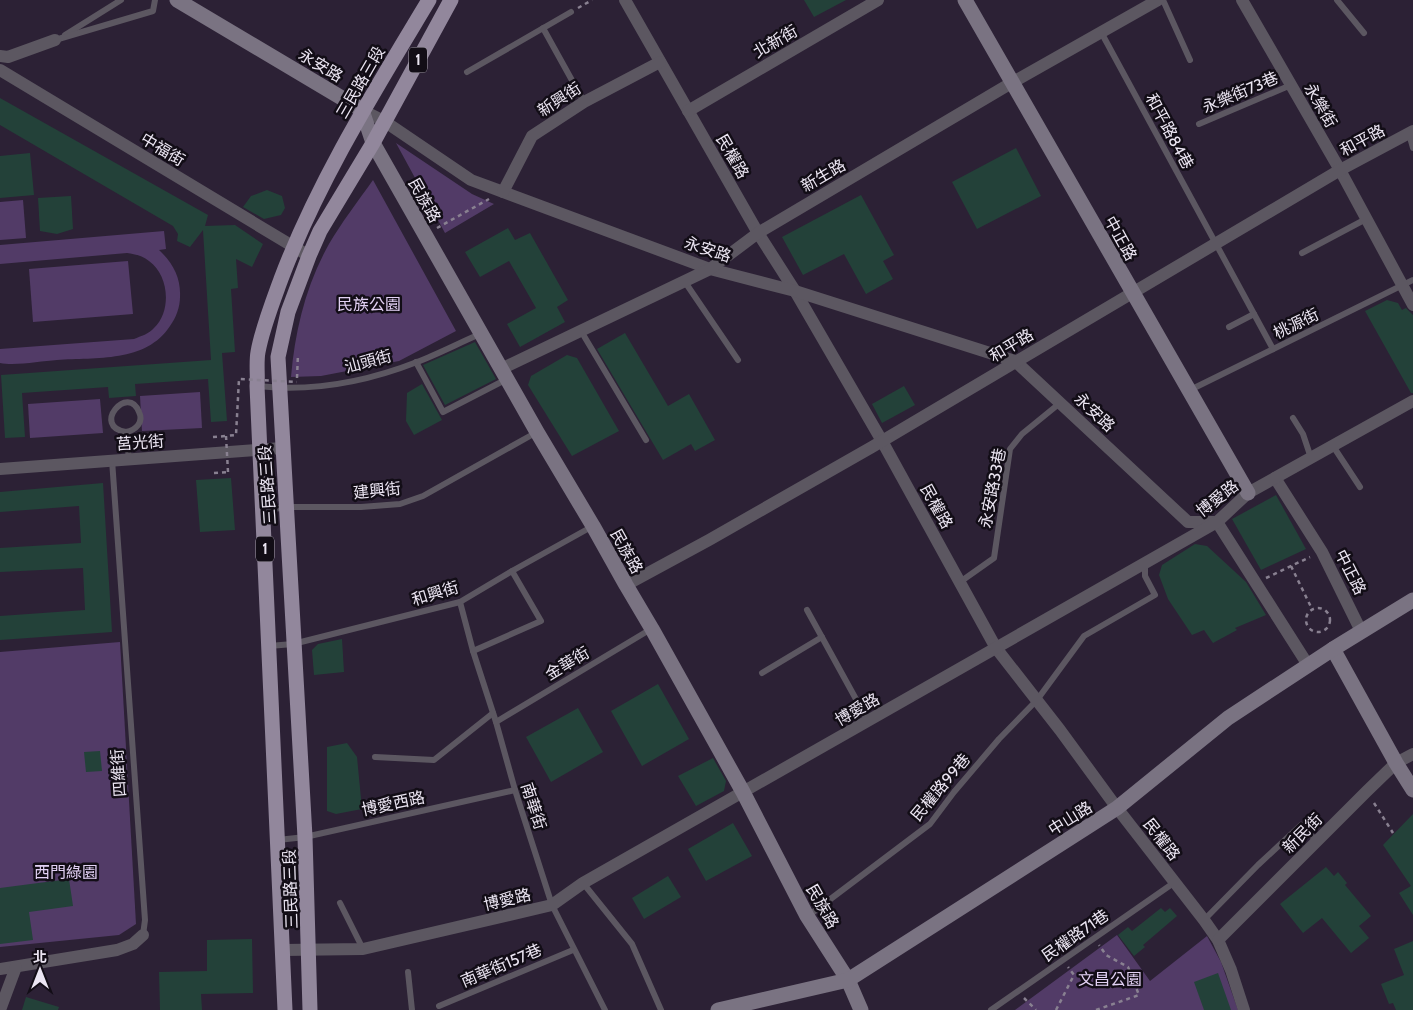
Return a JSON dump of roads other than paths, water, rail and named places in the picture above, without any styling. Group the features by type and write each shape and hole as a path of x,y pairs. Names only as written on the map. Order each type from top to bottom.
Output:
{"main road":[{"name":"永安路","path":"176,0 193,7 362,110"},
{"name":"三民路三段","path":"285,1010 263,512 258,352 273,300 293,247 362,110 429,0"},
{"name":"三民路三段","path":"310,1010 305,837 278,356 288,312 320,231 373,143 452,0"},
{"name":"中正路","path":"965,0 1248,493"},
{"name":"民族路","path":"362,110 373,143 480,334 652,629 743,792 807,916 848,980 860,1010"},
{"name":"中山路","path":"718,1010 848,980 1117,808 1228,718 1361,631 1413,600"},
{"path":"1333,649 1396,764 1413,790"}],"street":[{"name":"民權路","path":"625,0 758,233 795,291 882,441 996,648 1218,940 1244,1010"},
{"name":"北新街","path":"688,111 878,0"},
{"name":"新生路","path":"504,374 582,331 710,270 758,233 1013,82 1158,0"},
{"name":"永樂街","path":"1242,0 1340,170 1366,219 1408,283 1413,305"},
{"path":"0,56 8,57 55,40"},
{"name":"新興街","path":"503,192 532,136 584,102 660,62"},
{"name":"中福街","path":"0,70 309,256"},
{"name":"永安路","path":"362,110 384,120 471,180 710,270 795,291 1015,361 1188,522 1217,522"},
{"name":"和平路","path":"626,585 882,441 1340,170 1411,132"},
{"name":"博愛路","path":"283,950 363,949 552,905 582,883 1217,522 1248,493 1413,401"},
{"name":"莒光街","path":"0,469 282,448"},
{"name":"中正路","path":"1275,478 1322,552 1361,631"},
{"path":"1217,522 1308,665"},
{"name":"新民街","path":"1218,940 1367,791 1396,764 1413,754"},
{"name":"四維街","path":"0,969 118,950 133,944 143,935"},
{"path":"0,1010 16,966"}],"lane":[{"path":"55,40 121,0"},
{"path":"55,40 153,11 155,0"},
{"path":"1163,0 1190,60"},
{"path":"1337,0 1364,33"},
{"path":"467,72 571,12"},
{"path":"543,28 584,102"},
{"name":"和平路84巷","path":"1102,32 1273,349"},
{"name":"永樂街73巷","path":"1199,124 1291,85"},
{"path":"1411,132 1413,148"},
{"path":"1302,253 1366,219"},
{"path":"685,282 738,360"},
{"name":"桃源街","path":"1190,390 1408,283"},
{"path":"1229,327 1254,314"},
{"path":"582,331 646,440"},
{"name":"汕頭街","path":"258,386 313,388 371,376 416,362 480,334"},
{"path":"416,362 443,412 504,374"},
{"path":"123,403 132,404 139,411 140,416 140,421 135,429 126,432 114,426 111,417 115,408 123,403"},
{"name":"永安路33巷","path":"960,582 994,558 1010,449 1022,434 1060,403"},
{"path":"1293,418 1303,434 1311,458"},
{"path":"126,432 130,459"},
{"name":"建興街","path":"263,512 286,508 361,507 400,504 423,496 537,432"},
{"path":"1333,446 1360,488"},
{"name":"四維街","path":"112,460 145,920 143,935"},
{"name":"和興街","path":"270,646 293,644 460,602 593,526"},
{"name":"民權路99巷","path":"807,916 930,824 954,792 999,739 1037,700 1084,636 1155,595 1145,576 1145,563"},
{"path":"472,651 540,621 512,571"},
{"name":"南華街","path":"460,602 472,651 494,713 514,790 552,905 573,950 605,1010"},
{"path":"807,610 868,721"},
{"name":"金華街","path":"496,722 652,629"},
{"path":"762,673 822,637"},
{"path":"375,757 434,760 494,713"},
{"name":"博愛西路","path":"277,840 305,837 514,790"},
{"path":"1204,920 1258,865 1301,825 1316,841"},
{"name":"民權路71巷","path":"991,1010 1175,882"},
{"path":"582,883 632,944 661,1010"},
{"path":"340,903 363,949"},
{"name":"南華街157巷","path":"439,1006 573,950"},
{"path":"408,972 412,1010"}],"park label":[{"name":"民族公園","path":"369,304"},
{"name":"西門綠園","path":"66,872"},
{"name":"文昌公園","path":"1110,979"}]}
